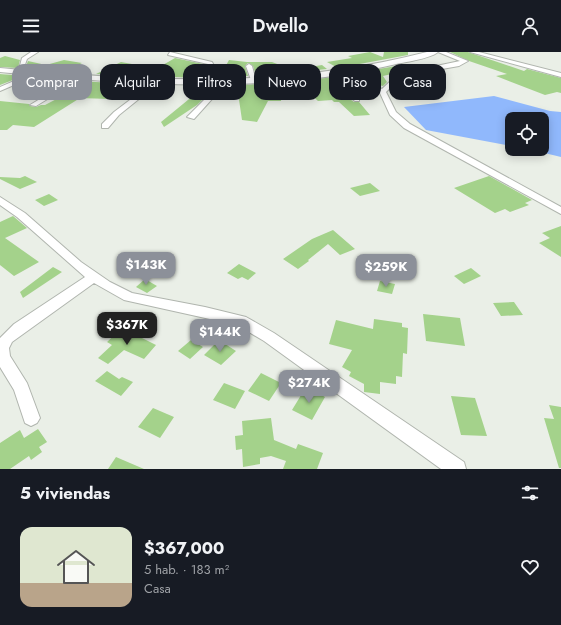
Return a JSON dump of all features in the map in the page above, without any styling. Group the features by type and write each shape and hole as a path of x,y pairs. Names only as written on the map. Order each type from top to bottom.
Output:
{"main road":[{"path":"381,65 435,52"},
{"path":"0,70 12,71"},
{"path":"246,80 254,80"}],"street":[{"path":"23,64 25,58 34,52"},
{"path":"384,92 400,76 407,73 465,62 441,52"},
{"path":"473,52 561,70"},
{"path":"170,54 210,64"},
{"path":"516,62 561,75"},
{"path":"249,66 254,80"},
{"path":"0,89 12,84"},
{"path":"381,91 384,92 393,113 407,126 561,211"},
{"path":"34,105 42,100"},
{"path":"105,126 112,116 135,100"},
{"path":"191,118 208,100"},
{"path":"0,200 21,215 77,265 94,277 129,297 242,321 269,337 457,469"},
{"path":"31,418 21,388 2,357 2,348 7,338 19,328 94,277"}],"water":[{"path":"494,96 550,111 561,112 561,157 549,154 549,112 505,112 505,145 426,130 404,107"}],"building":[{"path":"370,52 383,57 384,52 408,52 408,55 360,64 331,64 327,62 352,58 348,56"},
{"path":"450,52 468,52 524,71 527,69 561,78 561,93 557,92 545,95 496,76 507,74 469,61"},
{"path":"5,56 20,60 19,64 12,64 12,68 0,67 0,58"},
{"path":"175,58 203,64 183,64 183,77 175,77 175,64 165,64"},
{"path":"64,60 82,63 80,64 50,64"},
{"path":"229,60 272,62 277,64 254,64 254,69 253,66 248,63 246,65 227,64"},
{"path":"28,61 42,64 27,64"},
{"path":"121,62 132,64 117,64"},
{"path":"321,65 322,65 327,69 321,70"},
{"path":"389,67 389,75 383,76 387,82 383,86 381,86 381,69"},
{"path":"0,74 12,75 12,80 0,85"},
{"path":"321,78 329,78 329,100 332,100 318,101 317,100 321,100"},
{"path":"92,82 100,82 100,99 92,98"},
{"path":"254,84 254,100 281,100 268,101 257,122 242,120 239,100 246,100 246,85"},
{"path":"55,100 77,100 34,127 13,125 7,130 0,130 0,101 29,104 30,106 36,107 45,105"},
{"path":"188,100 202,100 164,127 161,122"},
{"path":"332,100 351,100 354,102 359,102 370,115 354,116 339,102 334,102"},
{"path":"25,176 37,182 20,189 0,179 0,177 20,178"},
{"path":"489,176 532,200 525,203 529,205 510,212 505,209 495,213 454,188"},
{"path":"370,183 380,191 360,196 350,188"},
{"path":"49,194 58,200 44,206 35,200"},
{"path":"13,216 27,228 5,238 39,262 14,276 0,265 0,222"},
{"path":"561,226 561,257 539,243 550,238 542,233"},
{"path":"333,230 355,249 340,255 328,244 298,269 283,259 312,239"},
{"path":"239,264 256,273 248,280 242,277 238,279 227,273"},
{"path":"53,267 62,272 23,298 20,292"},
{"path":"471,268 481,276 464,284 454,276"},
{"path":"145,279 157,286 147,293 136,287"},
{"path":"380,281 395,284 392,294 377,291"},
{"path":"514,302 523,315 501,316 493,303"},
{"path":"423,314 460,318 465,346 426,341"},
{"path":"374,319 402,323 402,327 408,328 407,354 403,353 402,377 396,376 396,384 380,382 380,394 364,392 364,384 349,376 351,372 342,367 352,350 329,344 336,320 373,329"},
{"path":"122,328 156,345 144,359 124,350 108,364 98,358 112,345 107,342"},
{"path":"191,340 203,347 190,359 178,351"},
{"path":"219,340 236,351 221,365 204,355"},
{"path":"107,371 119,379 122,377 133,382 121,396 95,381"},
{"path":"261,373 281,383 269,401 248,391"},
{"path":"224,383 245,391 235,409 213,400"},
{"path":"306,387 325,397 312,420 292,410"},
{"path":"451,396 475,398 487,436 461,435"},
{"path":"549,405 561,407 561,468 559,468 544,418 554,419"},
{"path":"153,408 174,417 160,438 138,427"},
{"path":"271,418 274,440 296,449 298,444 323,453 317,469 283,469 286,461 271,456 260,458 260,464 243,467 242,449 236,450 235,436 243,435 242,421"},
{"path":"38,429 47,442 39,447 42,452 31,460 29,456 10,469 0,469 0,443 20,430 24,438"},
{"path":"116,457 144,469 108,469"}]}
